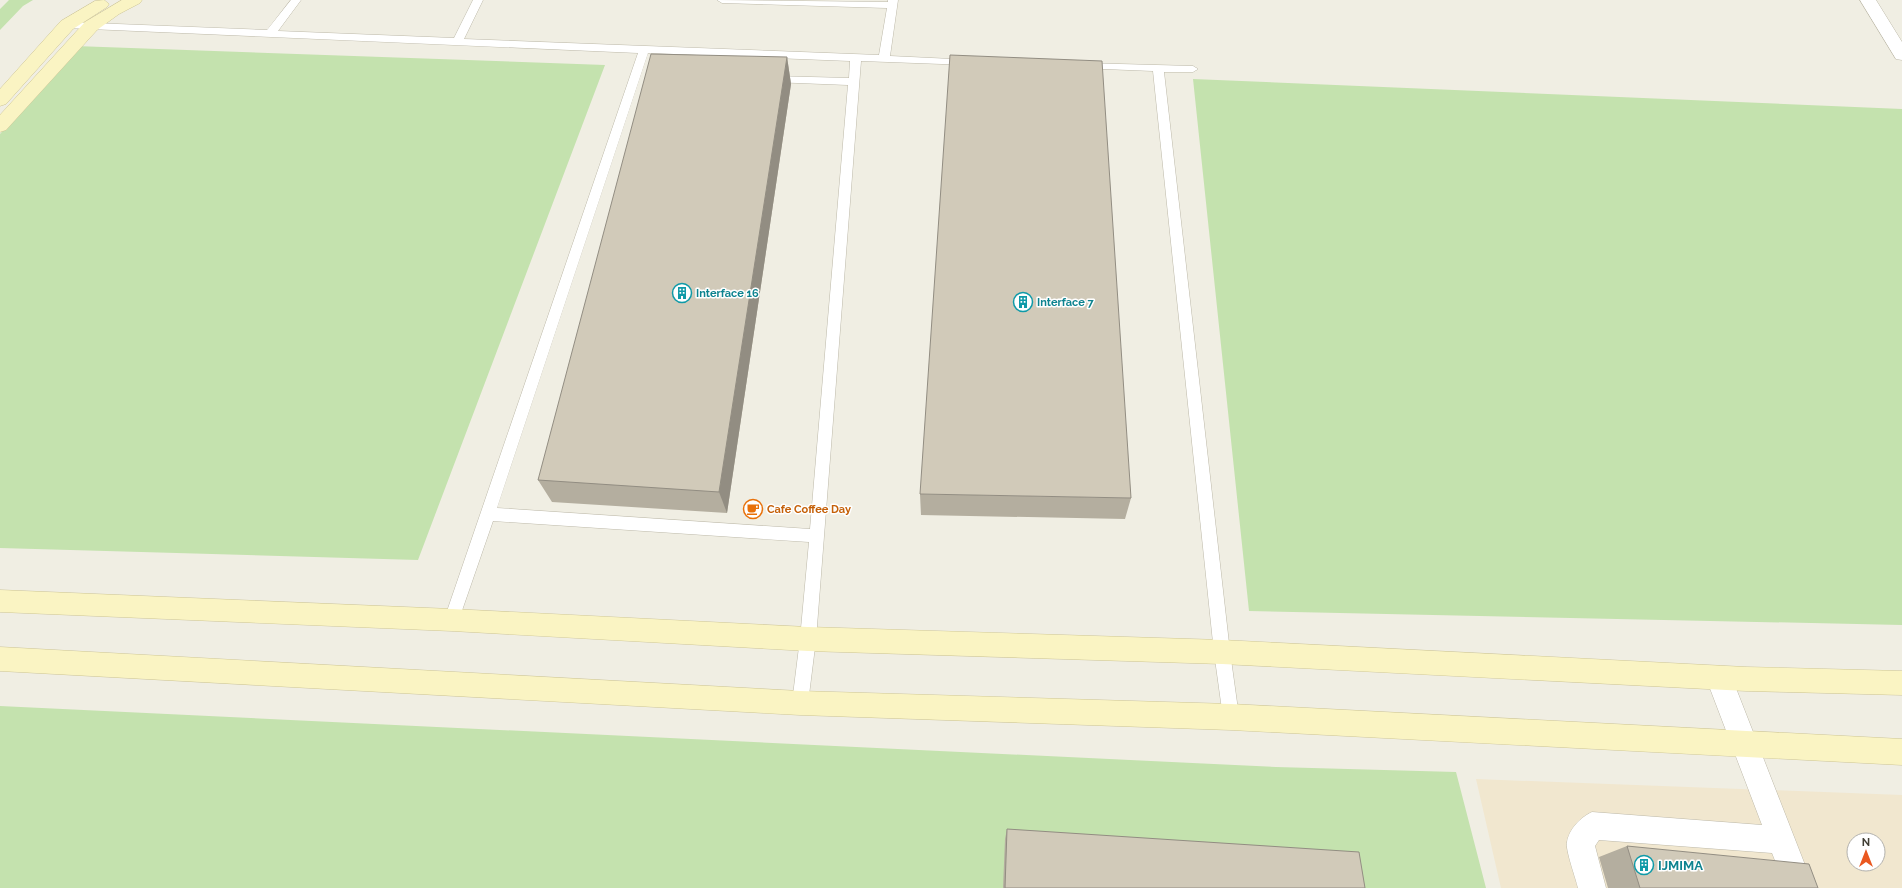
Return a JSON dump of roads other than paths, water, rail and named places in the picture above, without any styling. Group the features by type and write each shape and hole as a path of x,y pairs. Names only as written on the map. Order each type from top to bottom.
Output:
{"street":[{"path":"0,100 67,25 107,0"},
{"path":"0,126 91,26 134,0"},
{"path":"1868,0 1902,55"},
{"path":"0,601 452,620 808,639 1222,652 1718,678 1902,683"},
{"path":"0,659 800,702 1231,717 1744,745 1902,752"},
{"path":"1718,678 1800,888"},
{"path":"1592,888 1580,843 1592,826 1781,840"}],"lane":[{"path":"270,34 296,0"},
{"path":"457,42 478,0"},
{"path":"722,0 893,2 884,59"},
{"path":"67,25 644,50 978,62"},
{"path":"452,620 487,514 640,74 644,50"},
{"path":"800,702 808,639 856,58"},
{"path":"1072,65 1193,69"},
{"path":"1158,68 1222,652 1231,717"},
{"path":"760,78 854,82"},
{"path":"487,514 816,536"}],"place":[{"name":"Interface 16","path":"682,293"},
{"name":"Interface 7","path":"1023,302"},
{"name":"Cafe Coffee Day","path":"753,509"},
{"name":"IJMIMA","path":"1644,865"}]}
